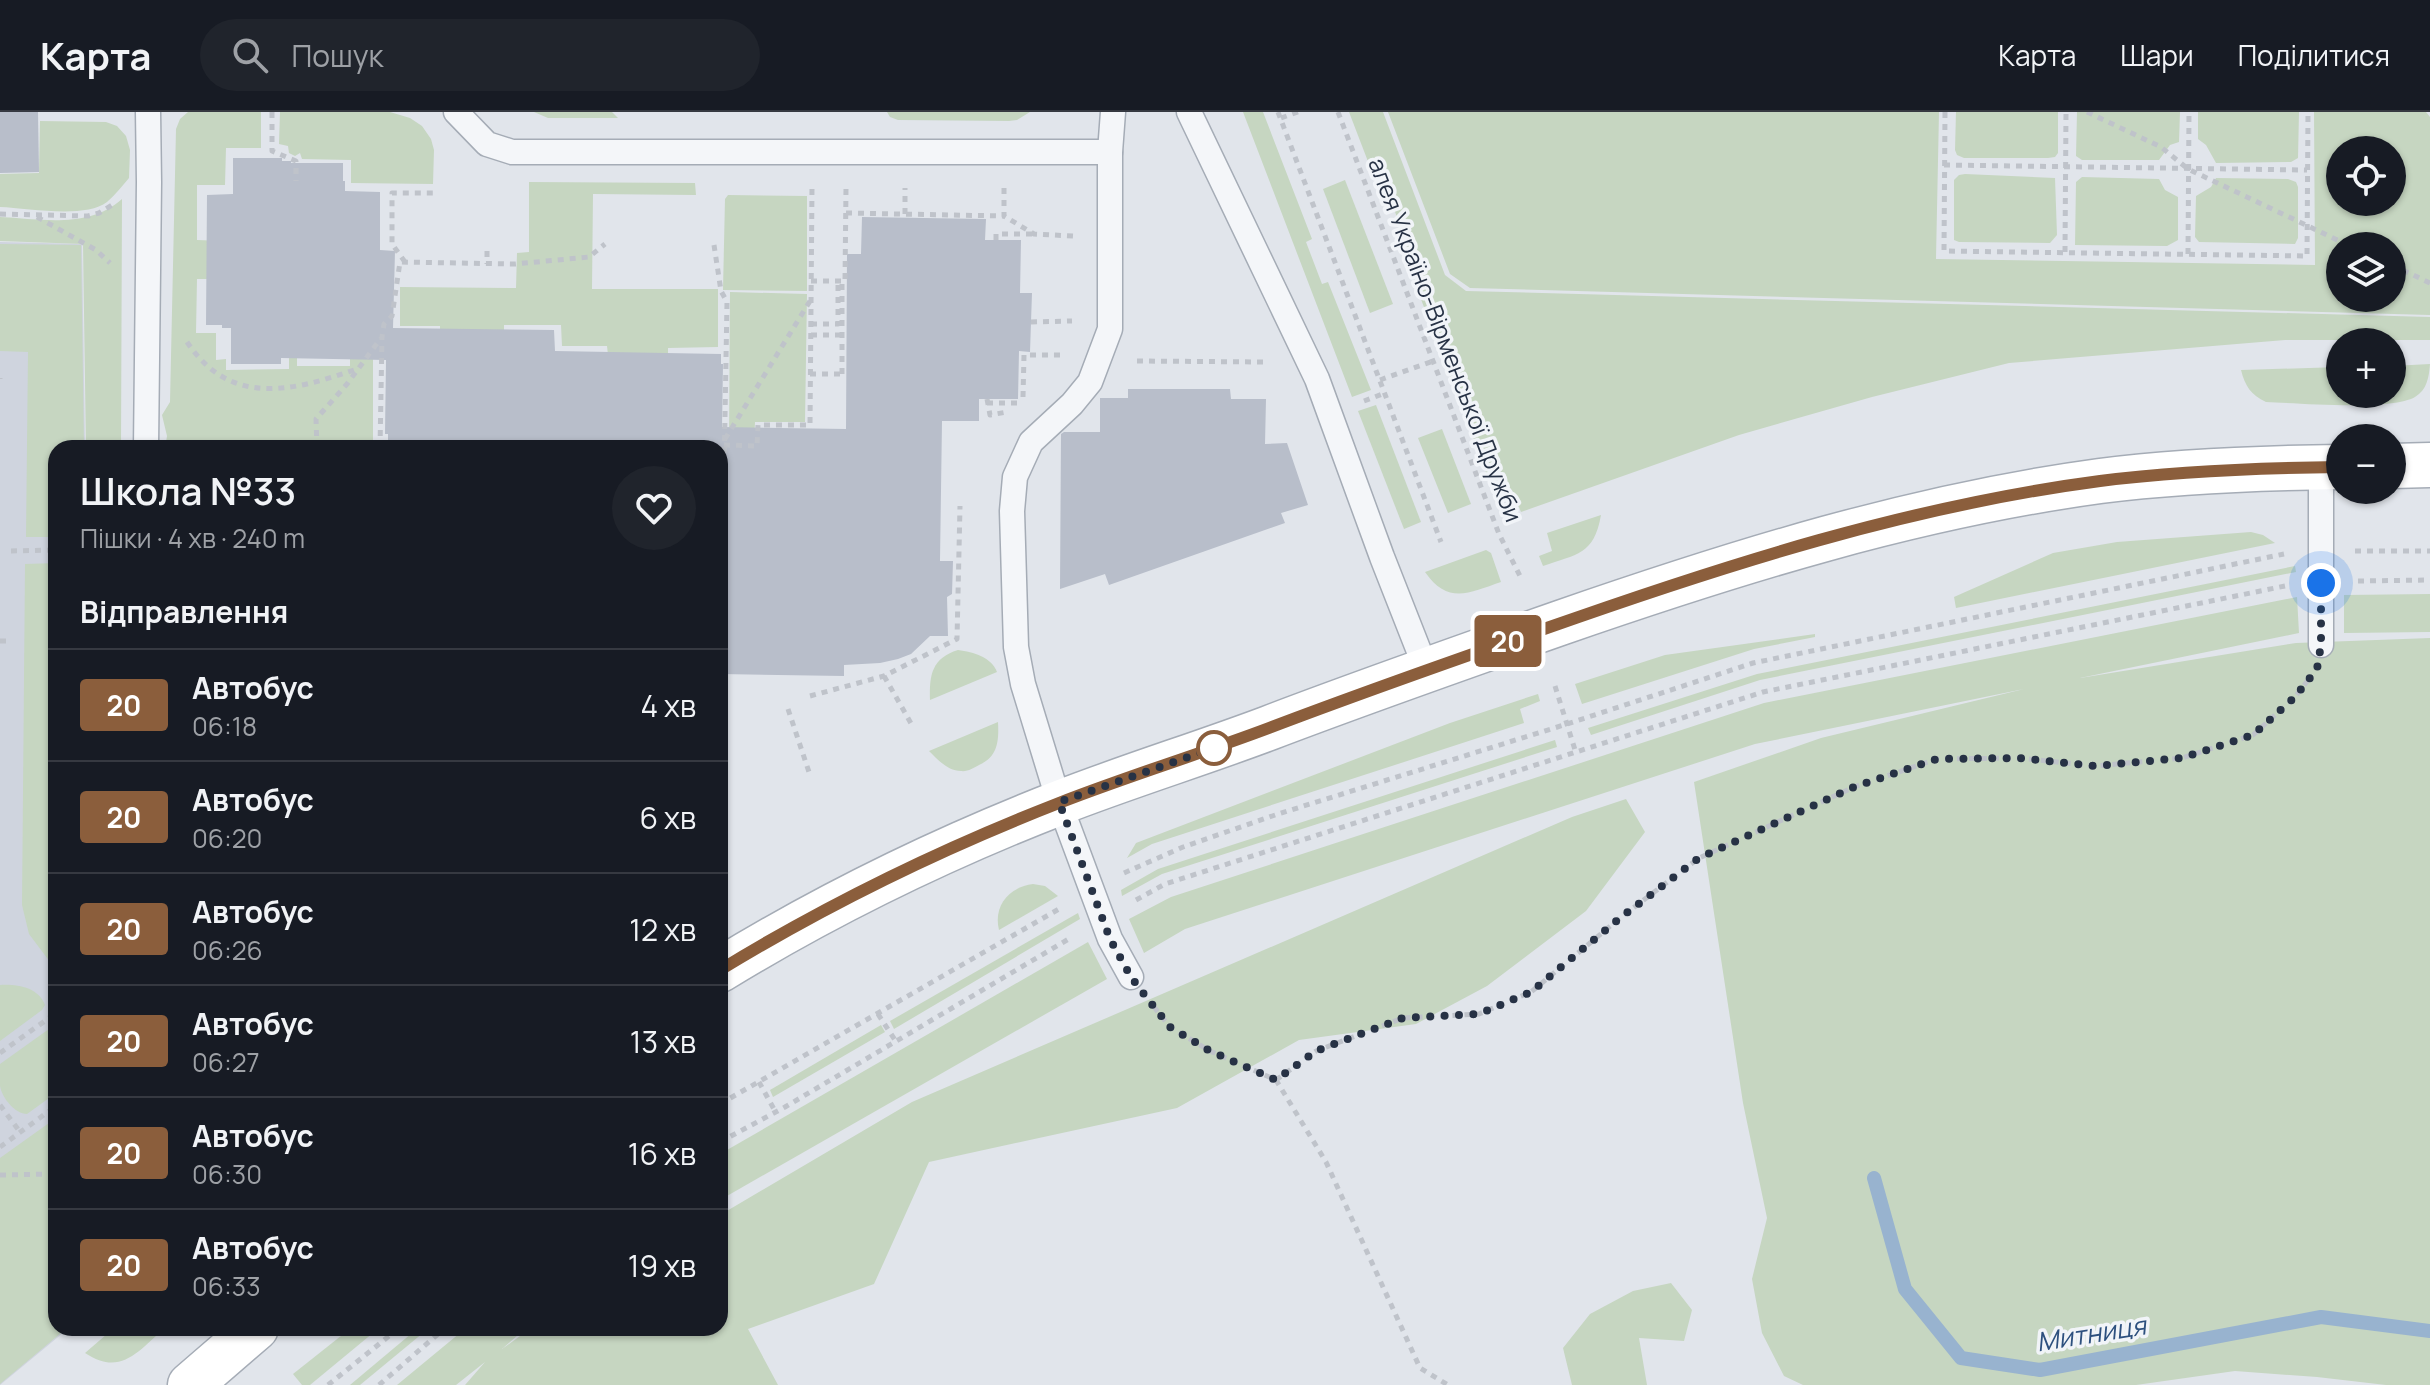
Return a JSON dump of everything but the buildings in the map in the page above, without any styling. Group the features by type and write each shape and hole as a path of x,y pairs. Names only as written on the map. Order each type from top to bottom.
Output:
{"main road":[{"path":"2406,466 2430,465"},
{"path":"728,965 804,919 864,888 1059,802 1426,669 1656,590 1784,550 1983,501 2101,481 2188,473 2326,467"},
{"path":"190,1385 247,1336"}],"lane":[{"path":"146,440 148,112"},
{"path":"456,112 487,144 512,152 1110,152"},
{"path":"1113,112 1110,152 1110,329 1090,382 1072,404 1031,442 1015,477 1012,511 1016,647 1023,684 1059,802 1110,939 1131,977"},
{"path":"1189,112 1317,379 1426,669"},
{"path":"2321,645 2328,504"}],"path":[{"path":"272,112 272,151 296,161 296,181"},
{"path":"1298,112 1280,115 1441,542"},
{"name":"алея Україно-Вірменської Дружби","path":"1338,112 1499,534 1521,578"},
{"path":"1945,112 1944,251 2307,256 2308,112"},
{"path":"2065,252 2066,112"},
{"path":"2087,112 2161,147 2188,169 2326,235"},
{"path":"2188,254 2189,112"},
{"path":"1944,165 2307,170"},
{"path":"728,443 757,446 758,425 810,425 813,178"},
{"path":"811,281 845,281 847,179"},
{"path":"1004,180 1004,216"},
{"path":"0,214 77,217 99,213 119,200 129,182 149,182"},
{"path":"405,262 392,244 392,193 437,193"},
{"path":"905,194 905,216"},
{"path":"846,213 1004,216 1034,234"},
{"path":"35,216 96,250 117,273"},
{"path":"996,240 996,234 1078,237"},
{"path":"380,440 382,337 384,324 392,316 400,262 515,264 589,257 605,244"},
{"path":"714,245 721,291 727,302 724,440"},
{"path":"487,251 487,264"},
{"path":"2406,272 2430,283"},
{"path":"811,324 838,324 840,281"},
{"path":"810,374 843,374 840,281"},
{"path":"726,440 811,300"},
{"path":"1031,322 1077,321"},
{"path":"181,334 194,352 221,378 254,388 286,390 357,369"},
{"path":"811,335 844,335"},
{"path":"317,440 316,419 382,337"},
{"path":"990,415 987,401 1023,403 1024,355 1064,355"},
{"path":"1097,361 1272,362"},
{"path":"1380,380 1433,361"},
{"path":"1359,403 1385,393"},
{"path":"810,696 884,676 957,639 960,506"},
{"path":"11,551 48,550"},
{"path":"2346,551 2430,551"},
{"path":"1119,875 1183,847 1278,814 1753,663 2291,553"},
{"path":"2357,581 2430,580"},
{"path":"1125,906 1165,884 1763,692 2296,584"},
{"path":"0,641 11,641"},
{"path":"1276,1080 1316,1051 1403,1018 1479,1014 1531,992 1699,858 1854,787 1937,759 2019,758 2095,766 2182,758 2253,735 2295,697 2317,669 2321,645"},
{"path":"884,676 912,725"},
{"path":"1555,686 1576,753"},
{"path":"788,709 810,775"},
{"path":"728,1099 1071,902"},
{"path":"728,1137 1084,930"},
{"path":"1131,977 1170,1027 1210,1051 1276,1080 1326,1162 1420,1368 1448,1385"},
{"path":"878,1014 895,1041"},
{"path":"0,1053 48,1019"},
{"path":"759,1082 775,1111"},
{"path":"0,1105 20,1132"},
{"path":"0,1147 48,1112"},
{"path":"0,1175 48,1174"},
{"path":"328,1385 389,1336"},
{"path":"379,1385 436,1336"}],"shaded area":[{"path":"0,242 82,244 85,440 48,440 48,1336 59,1336 0,1385"}],"green space":[{"path":"188,112 261,112 261,148 226,148 225,185 197,185 197,240 223,241 224,279 197,279 196,333 216,333 216,360 226,359 226,370 289,369 289,347 297,348 297,366 350,366 350,340 373,340 373,440 166,440 162,415 170,402 176,129 180,119"},
{"path":"280,112 390,112 410,118 422,126 431,139 434,150 433,184 351,183 351,160 302,159 300,153 295,156 289,153 288,146 279,144"},
{"path":"534,112 612,112 618,118 548,118"},
{"path":"887,112 1030,112 1009,121 898,120"},
{"path":"1243,112 1263,112 1312,239 1306,242 1322,284 1328,282 1371,390 1352,397"},
{"path":"1349,112 1383,112 1445,275 1466,291 2430,317 2430,340 2406,340 2406,328 2326,328 2326,340 2285,340 2009,363 1872,397 1739,435 1521,512 1512,490 1495,496 1404,254 1409,251 1394,209 1387,211"},
{"path":"1388,112 1939,112 1936,259 2315,265 2314,112 2426,112 2430,117 2430,315 1470,288 1450,274"},
{"path":"1956,112 2058,112 2058,153 2048,158 1964,158 1957,155 1955,150"},
{"path":"2077,112 2180,112 2179,142 2170,145 2159,160 2082,160 2076,156"},
{"path":"2198,112 2299,112 2298,158 2291,162 2216,163 2206,145 2198,139"},
{"path":"40,121 106,122 117,126 126,136 130,150 129,178 107,202 85,210 0,207 0,174 39,173"},
{"path":"1965,174 2055,178 2057,235 2050,243 1954,240 1954,180"},
{"path":"2082,177 2159,179 2165,190 2178,197 2178,240 2167,246 2075,245 2076,182"},
{"path":"2216,178 2288,179 2296,182 2298,238 2295,244 2199,242 2195,237 2196,196 2211,187"},
{"path":"1345,180 1393,304 1370,313 1323,189"},
{"path":"529,182 695,183 696,195 593,194 592,289 718,289 718,347 668,348 668,361 608,355 607,346 562,346 561,325 504,325 504,337 440,335 440,326 400,326 400,287 516,288 517,253 529,252"},
{"path":"728,195 807,196 807,291 723,290 725,199"},
{"path":"122,199 121,440 86,440 83,244 0,241 0,217 64,220 95,215"},
{"path":"0,244 81,245 84,440 48,440 48,537 26,537 28,352 0,351"},
{"path":"730,292 807,294 805,422 755,422 754,444 729,444"},
{"path":"2430,364 2425,387 2415,397 2406,400 2406,365"},
{"path":"2326,367 2326,405 2266,402 2249,389 2241,370"},
{"path":"1376,405 1421,522 1404,529 1358,411"},
{"path":"1442,429 1471,504 1448,513 1418,438"},
{"path":"1601,515 1589,546 1543,566 1539,556 1552,551 1547,533"},
{"path":"2251,532 2275,543 1956,608 1954,597 2053,553 2117,542"},
{"path":"1486,550 1491,553 1501,582 1460,594 1451,593 1442,589 1425,572"},
{"path":"48,563 48,959 29,934 22,905 25,564"},
{"path":"2295,566 2296,572 1760,680 1591,735 1588,728 1757,674"},
{"path":"2430,594 2430,632 2344,633 2344,595"},
{"path":"2297,597 2299,633 2080,678 2296,643 2430,638 2430,1385 2386,1385 2235,1371 2136,1385 1803,1385 1784,1376 1762,1333 1752,1279 1767,1218 1743,1103 1694,782 1821,738 2024,689 1755,744 1185,929 1144,953 1129,919 1171,897 1764,703"},
{"path":"1815,634 1815,637 1754,649 1582,704 1575,684 1665,655"},
{"path":"958,650 981,656 997,672 930,700 930,683 937,663"},
{"path":"1538,694 1540,701 1520,709 1524,723 1152,844 1127,858 1136,843 1450,723"},
{"path":"998,722 994,753 970,770 952,769 929,751"},
{"path":"1555,740 1557,747 1162,874 1122,896 1121,890 1158,869"},
{"path":"1626,799 1645,832 1586,911 1487,986 1416,1024 1299,1040 1177,1108 929,1162 874,1284 748,1329 778,1385 465,1385 485,1362 456,1385 397,1385 456,1336 517,1336 502,1349 520,1336 728,1336 728,1210 912,1102 1572,817"},
{"path":"1033,884 1045,886 1058,896 999,930 998,913 1005,899 1017,889"},
{"path":"1078,913 1080,919 894,1029 890,1021"},
{"path":"1088,942 1107,979 728,1195 728,1149"},
{"path":"0,985 32,990 45,1005 0,1041"},
{"path":"881,1025 885,1032 773,1097 770,1090"},
{"path":"48,1030 48,1099 27,1114 14,1108 0,1086 0,1064"},
{"path":"48,1124 48,1336 57,1336 0,1384 0,1158"},
{"path":"1671,1283 1692,1310 1684,1341 1639,1338 1647,1385 1572,1385 1563,1348 1590,1314 1633,1291"},
{"path":"105,1336 156,1336 119,1362 98,1360 85,1353"},
{"path":"341,1336 369,1336 310,1385 302,1385 293,1374"},
{"path":"408,1336 419,1336 360,1385 350,1385"}],"waterway":[{"name":"Митниця","path":"1874,1178 1905,1289 1961,1358 2040,1370 2321,1317 2430,1331"}],"bus line":[{"name":"20","path":"728,965 804,919 864,888 1059,802 1426,669 1656,590 1784,550 1983,501 2101,481 2188,473 2326,467"}],"route":[{"path":"1214,748 1059,802 1110,939 1131,977 1150,1002 1170,1027 1210,1051 1276,1080 1316,1051 1403,1018 1479,1014 1531,992 1699,858 1854,787 1937,759 2019,758 2095,766 2182,758 2253,735 2295,697 2317,669 2321,645 2321,583"}]}
